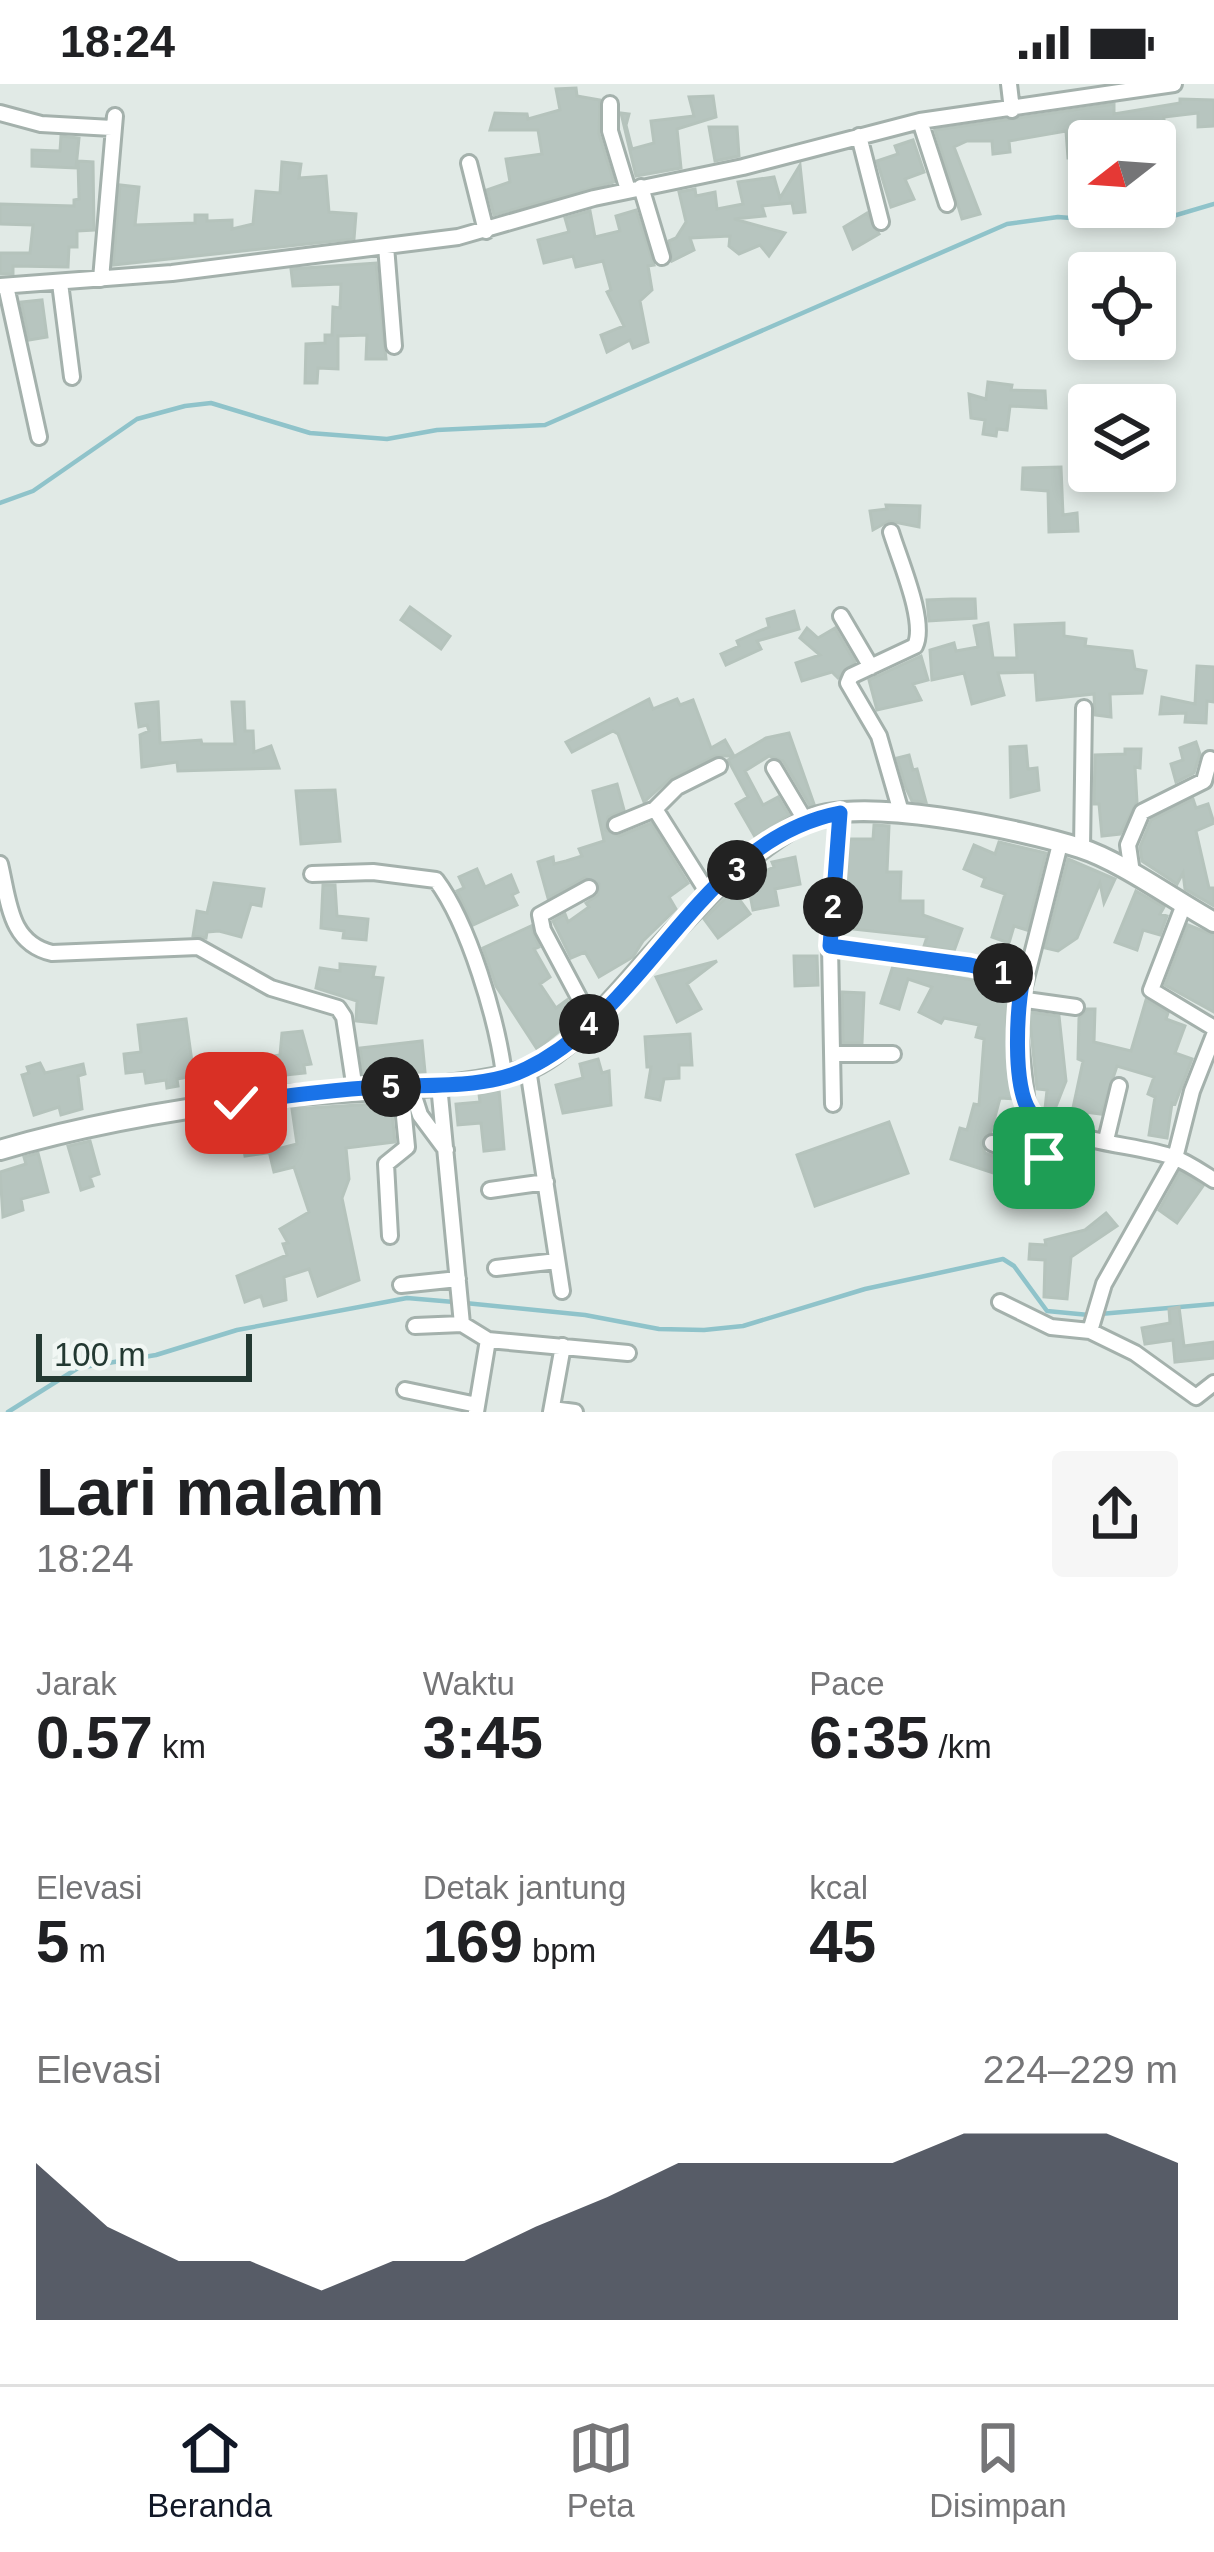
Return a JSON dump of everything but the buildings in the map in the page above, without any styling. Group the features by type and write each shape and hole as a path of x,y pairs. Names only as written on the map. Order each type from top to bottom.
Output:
{"street":[{"path":"1010,84 1012,110"},
{"path":"39,437 3,286 386,247 486,231 634,189 920,121 1164,85"},
{"path":"610,104 610,131 662,257"},
{"path":"0,113 41,124 113,122 101,279"},
{"path":"920,121 947,204"},
{"path":"860,136 881,222"},
{"path":"469,164 486,231"},
{"path":"386,247 394,346"},
{"path":"59,283 72,377"},
{"path":"891,532 920,633 915,646 851,676 848,683 879,736 901,812"},
{"path":"841,616 871,667"},
{"path":"1082,849 1084,708"},
{"path":"1132,873 1128,845 1142,812 1204,781 1210,759"},
{"path":"616,825 655,808 677,787 719,766"},
{"path":"773,768 805,820"},
{"path":"655,808 708,893"},
{"path":"0,1150 132,1115 439,1084 528,1069 592,1022 708,893 805,820 840,813 901,812 1010,830 1082,849 1214,922"},
{"path":"833,1103 830,946 840,813"},
{"path":"1060,844 1019,999 1027,1105 1032,1115 1053,1130 1175,1158 1214,1180"},
{"path":"0,864 15,926 36,949 52,953 198,947 272,988 338,1008 344,1017 355,1090"},
{"path":"312,874 373,872 436,880 449,898 469,954 504,1074"},
{"path":"589,888 544,912 541,921 592,1022"},
{"path":"1090,1331 1104,1284 1175,1158 1214,1032 1151,992 1183,907"},
{"path":"830,946 970,965 1023,978"},
{"path":"1019,999 1076,1007"},
{"path":"832,1054 893,1054"},
{"path":"528,1069 562,1291"},
{"path":"439,1084 462,1324"},
{"path":"1106,1140 1119,1086"},
{"path":"406,1087 448,1152"},
{"path":"390,1236 386,1162 407,1147 406,1087"},
{"path":"992,1143 1037,1163 1044,1158 1053,1130"},
{"path":"490,1190 545,1182"},
{"path":"496,1268 557,1261"},
{"path":"400,1285 458,1279"},
{"path":"1000,1302 1051,1327 1090,1331 1135,1353 1196,1397 1206,1412"},
{"path":"415,1326 462,1324 488,1340 628,1353"},
{"path":"405,1390 477,1409 488,1340"},
{"path":"563,1346 552,1411 575,1412"},
{"path":"1196,1397 1214,1383"}],"waterway":[{"path":"0,503 33,491 137,419 185,406 211,403 310,433 387,439 437,430 545,425 1007,224 1058,217 1146,224 1214,204"},
{"path":"465,1303 585,1315 659,1329 704,1330 743,1326 865,1289 1003,1259 1014,1266 1047,1311 1089,1315"},
{"path":"8,1412 78,1368 156,1355 237,1330 407,1298 454,1302"},
{"path":"1100,1314 1214,1304"}],"route":[{"path":"236,1103 460,1083 528,1069 592,1022 727,877 805,820 840,813 830,946 970,965 1023,978 1017,1014 1020,1058 1027,1105 1032,1115 1053,1130 1044,1158"}]}
